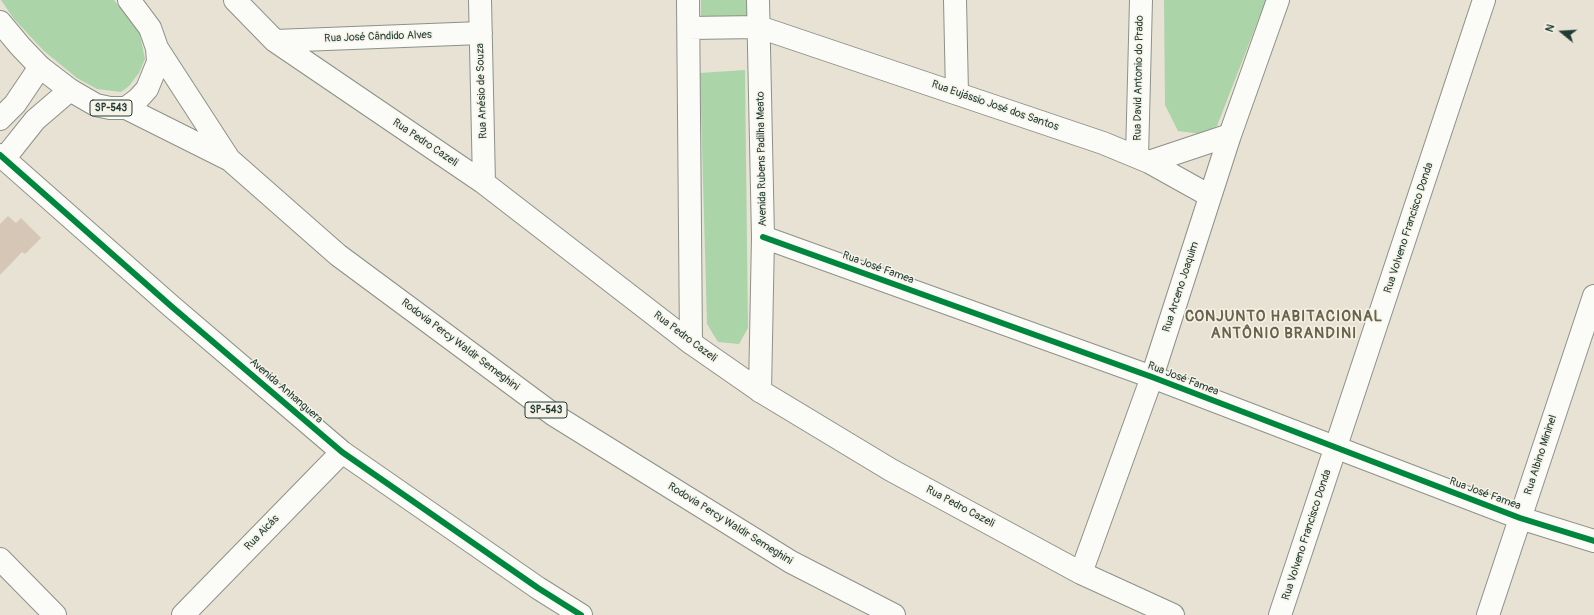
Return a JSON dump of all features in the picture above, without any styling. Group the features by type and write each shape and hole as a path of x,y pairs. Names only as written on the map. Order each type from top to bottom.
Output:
{"street":[{"name":"Rodovia Percy Waldir Semeghini","path":"129,0 150,28 157,48 230,160"},
{"name":"Rua Pedro Cazeli","path":"235,0 275,41 484,183 691,343 760,391 891,470 1081,573 1173,615"},
{"name":"Rua Anésio de Souza","path":"480,0 484,183"},
{"path":"688,0 691,343"},
{"name":"Avenida Rubens Padilha Meato","path":"758,0 763,237 760,391"},
{"path":"955,0 957,93"},
{"name":"Rua David Antonio do Prado","path":"1141,0 1143,159"},
{"name":"Rua Arceno Joaquim","path":"1081,573 1152,377 1230,135 1278,0"},
{"name":"Rua Volveno Francisco Donda","path":"1280,615 1484,0"},
{"name":"Rodovia Percy Waldir Semeghini","path":"0,22 40,67 70,90 96,105 110,108 126,108 230,160 338,254 554,415 791,562 894,615"},
{"name":"Rua Eujássio José dos Santos","path":"689,28 759,27 1103,143 1143,159 1210,196"},
{"name":"Rua José Cândido Alves","path":"275,41 480,33"},
{"name":"Rodovia Percy Waldir Semeghini","path":"126,108 138,99 147,89 154,75 158,62 157,48"},
{"path":"0,119 15,104 40,67"},
{"path":"2,157 35,120 70,90"},
{"path":"1143,159 1230,135"},
{"name":"Avenida Anhanguera","path":"2,157 165,301 342,452 538,588 581,615"},
{"name":"Rua José Famea","path":"763,237 1152,377 1520,518 1594,541"},
{"name":"Rua Albino Mininel","path":"1488,615 1520,518 1590,322 1594,296"},
{"name":"Rua Aicás","path":"182,615 342,452"},
{"path":"0,559 55,615"}],"green space":[{"path":"1,0 114,0 139,30 145,59 139,73 129,86 121,92 97,89 77,78 44,51 14,19"},
{"path":"701,0 749,0 750,17 701,19"},
{"path":"1164,0 1266,0 1217,126 1202,134 1178,131 1165,105"},
{"path":"745,70 748,328 739,344 718,342 707,324 700,73"}],"building":[{"path":"8,216 16,223 21,218 41,238 25,254 22,252 0,275 0,224"}],"cycle path":[{"path":"0,155 171,306 342,452 538,588 581,615"},
{"path":"763,237 1152,377 1520,518 1594,541"}],"district":[{"name":"CONJUNTO HABITACIONAL ANTÔNIO BRANDINI","path":"1284,326"}]}
